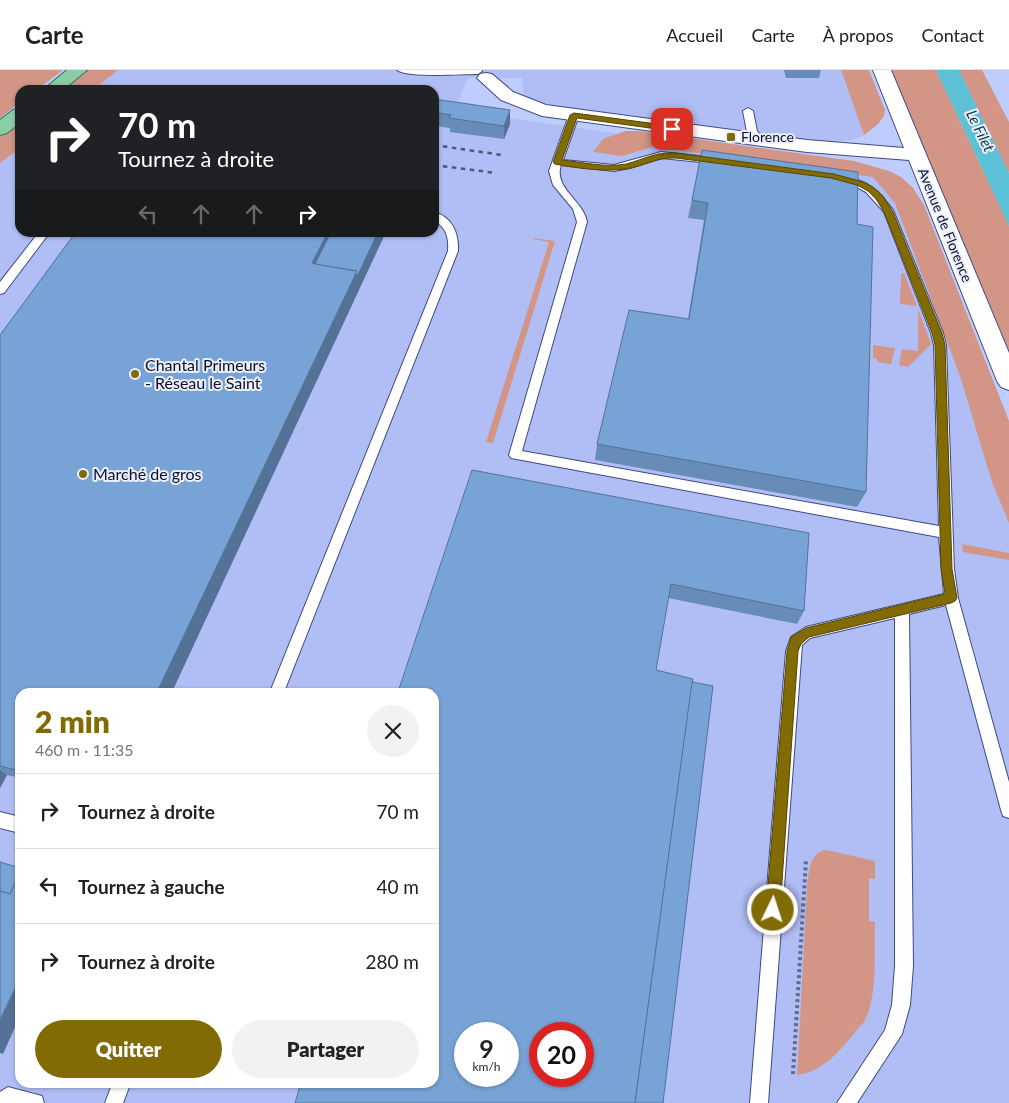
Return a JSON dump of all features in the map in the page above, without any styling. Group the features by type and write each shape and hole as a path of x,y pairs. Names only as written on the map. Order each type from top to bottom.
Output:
{"main road":[{"path":"58,85 78,70"},
{"path":"0,130 15,118"}],"street":[{"name":"Avenue de Florence","path":"882,70 1009,381"},
{"path":"481,73 507,96 542,110 807,146 916,155"}],"lane":[{"path":"401,70 481,73"},
{"path":"748,111 752,132 759,140"},
{"path":"574,115 557,162 554,178 558,186 579,210 582,222 515,455 946,533"},
{"path":"557,162 614,168 627,166 661,155 734,163"},
{"path":"831,176 860,184 880,197 889,212 937,333 940,345 947,569 951,598 1009,810"},
{"path":"279,688 453,252 454,238 449,228 439,220"},
{"path":"0,290 41,237"},
{"path":"760,1103 792,651 796,641 806,633 951,598"},
{"path":"846,1103 893,1034 901,1005 904,966 902,610"},
{"path":"0,820 15,824"},
{"path":"114,1103 120,1088"},
{"path":"4,1097 35,1103"}],"path":[{"path":"793,1074 806,860"}],"shaded area":[{"path":"0,70 63,70 43,85 15,85 15,106 0,118"},
{"path":"87,70 118,70 99,85 68,85"},
{"path":"118,70 841,70 864,135 854,140 824,142 524,101 522,78 468,78 455,110 884,172 1009,428 1009,1103 0,1103 0,163 15,152 15,237 439,237 439,85 99,85"},
{"path":"841,70 869,70 885,110 884,116 878,124 864,135"},
{"path":"891,70 936,70 1009,226 1009,351"},
{"path":"959,70 982,70 1009,122 1009,173"},
{"path":"15,126 15,152 0,163 0,137"},
{"path":"625,131 639,131 854,161 889,171 901,177 913,188 924,205 1009,421 1009,523 992,482 960,376 895,203 873,177 653,147 622,156 593,152 603,139"},
{"path":"534,238 555,241 493,443 486,442 549,242"},
{"path":"904,273 917,306 900,304 901,274"},
{"path":"918,309 931,344 908,367 899,365 902,349 918,351"},
{"path":"873,345 895,348 891,364 877,362 877,359 873,358"},
{"path":"962,544 1009,553 1009,560 963,552"},
{"path":"826,850 875,861 875,879 869,878 869,921 875,922 873,987 864,1022 827,1062 818,1068 797,1075 808,877 810,865 816,855"}],"water":[{"name":"Le Filet","path":"936,70 959,70 1009,173 1009,226"}],"building":[{"path":"439,100 510,110 504,126 449,118 451,115 439,113"},
{"path":"702,150 858,172 857,224 873,227 866,492 597,444 629,310 689,319 708,203 692,200"},
{"path":"72,237 325,237 312,263 357,271 159,688 15,688 15,770 0,766 0,335"},
{"path":"328,237 376,237 358,275 355,274 357,271 315,264"},
{"path":"472,470 809,533 804,611 671,584 656,670 693,679 635,1103 295,1103 299,1088 439,1088 439,688 399,688"},
{"path":"692,682 713,686 663,1103 635,1103"},
{"path":"0,862 15,866 15,884 10,894 0,891"},
{"path":"15,884 15,988 0,1020 0,891 10,894"}],"railway":[{"path":"439,146 502,155"},
{"path":"439,166 496,173"}],"place":[{"name":"Florence","path":"731,137"},
{"name":"Chantal Primeurs - Réseau le Saint","path":"135,374"},
{"name":"Marché de gros","path":"83,474"}],"route":[{"path":"672,129 574,115 557,162 614,168 627,166 661,155 676,155 831,176 860,184 880,197 889,212 940,345 947,569 951,598 806,633 796,641 792,651 773,910"}]}
